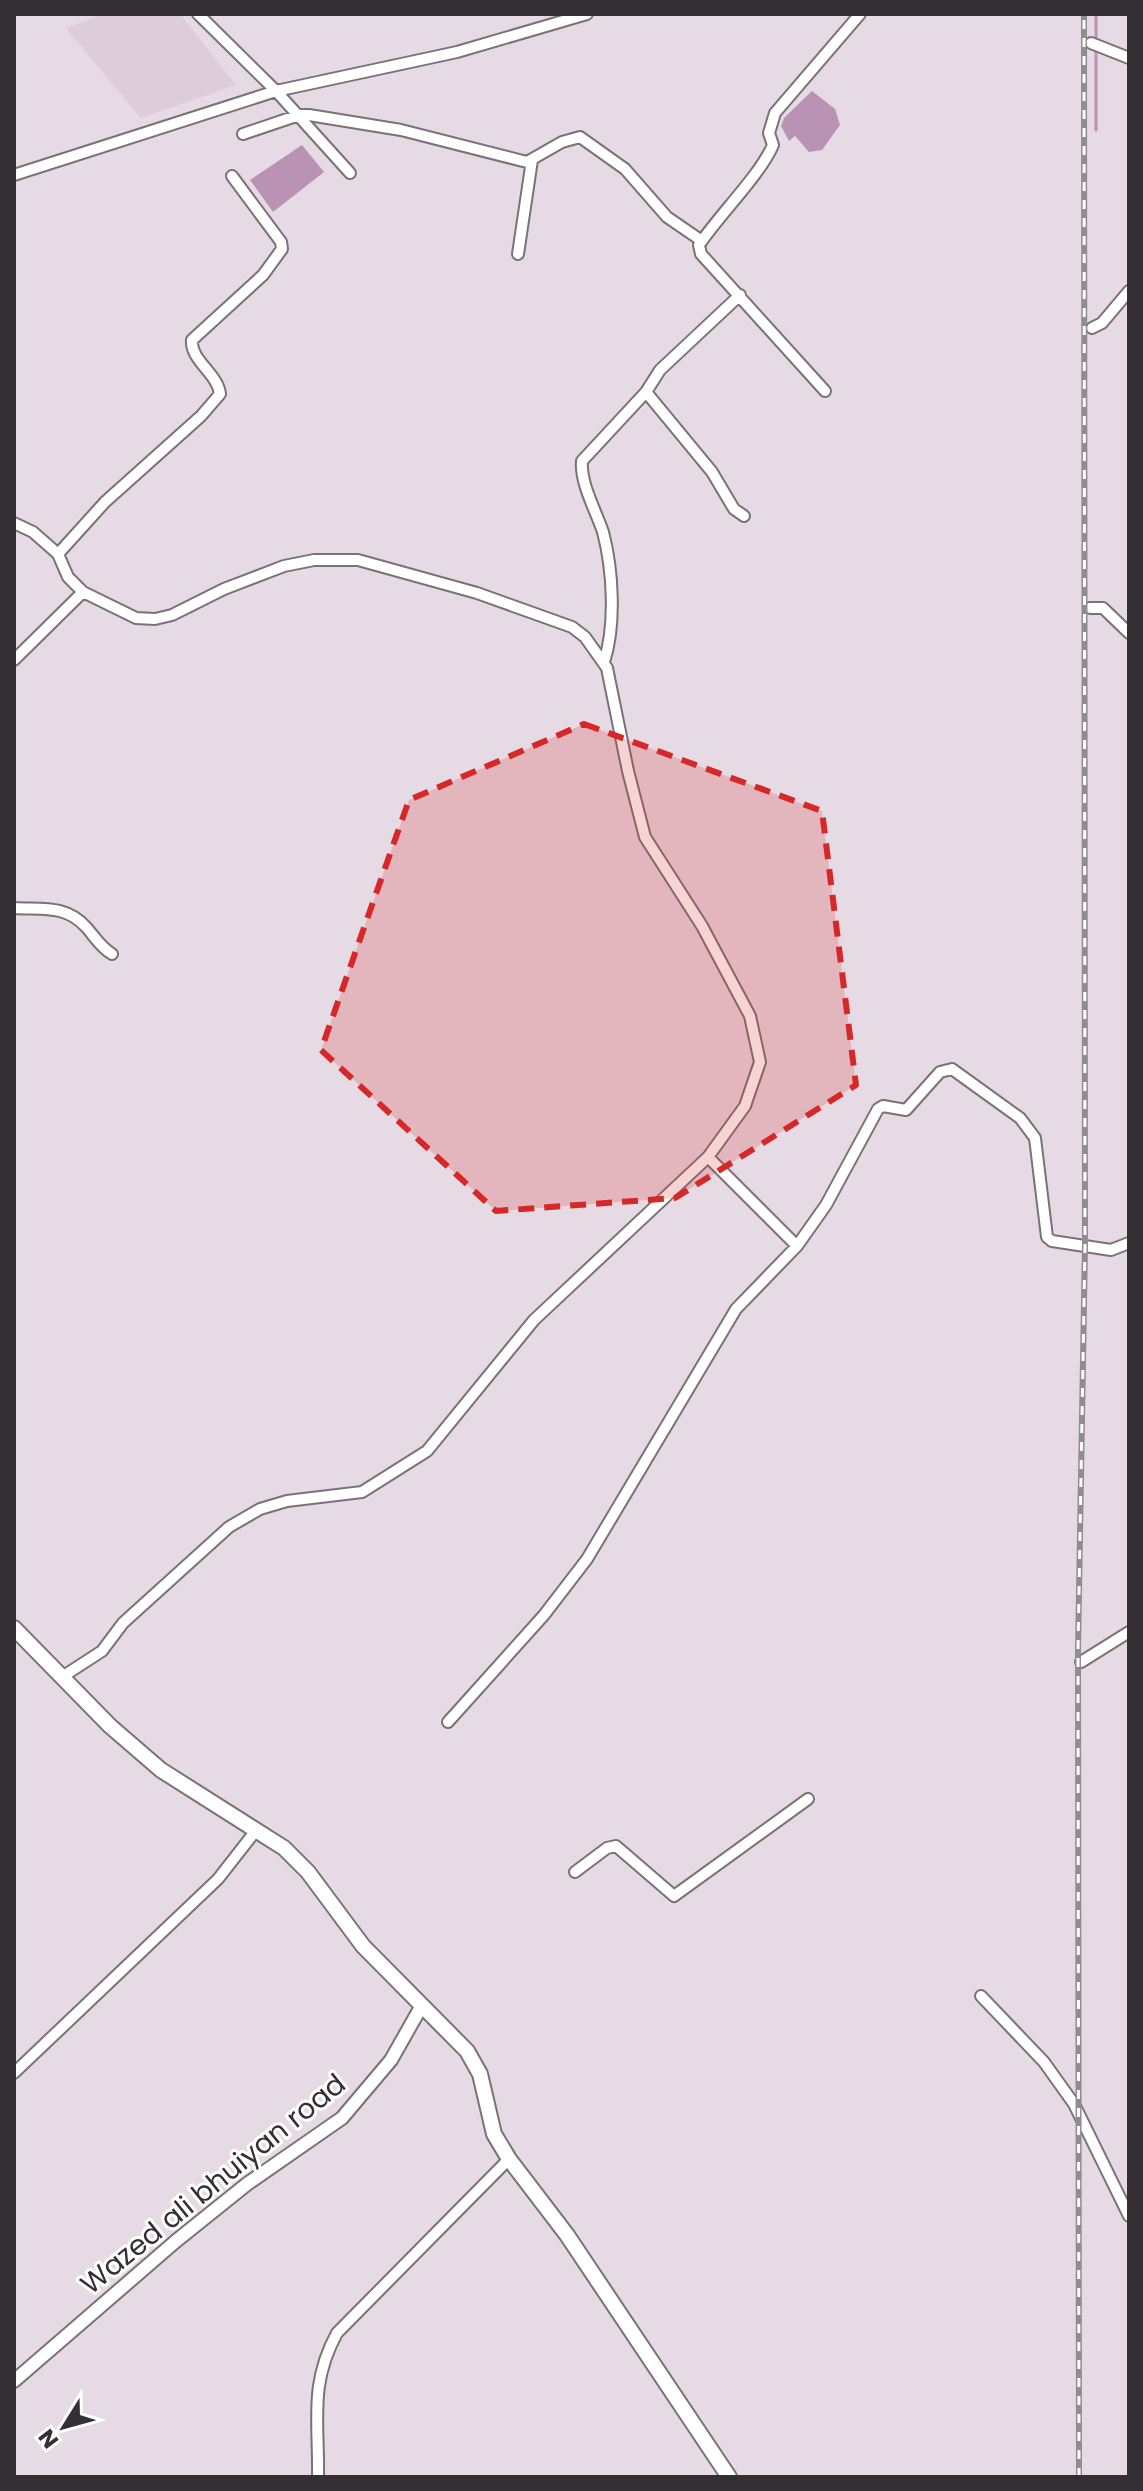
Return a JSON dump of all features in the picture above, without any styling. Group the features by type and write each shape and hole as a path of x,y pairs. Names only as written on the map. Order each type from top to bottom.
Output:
{"main road":[{"path":"14,1628 161,1770 257,1829 308,1872 363,1946 476,2062 494,2134 509,2159 567,2235 729,2477"}],"street":[{"path":"198,14 299,115 350,173"},
{"path":"14,175 276,91 457,52 587,14"},
{"path":"825,391 701,254 702,241 767,159 773,145 769,133 775,113 860,14"},
{"path":"1091,43 1129,58"},
{"path":"243,134 299,115 401,130 513,159 532,160 562,142 580,137 625,169 667,217 702,241"},
{"path":"518,254 532,160"},
{"path":"58,554 105,502 201,416 220,394 210,371 192,350 192,340 263,275 282,249 281,242 257,206 232,176"},
{"path":"1092,328 1102,323 1129,291"},
{"path":"604,662 611,642 604,536 581,465 646,392 660,370 740,295"},
{"path":"646,392 712,472 734,509 744,516"},
{"path":"14,523 33,532 58,554 68,577 83,592 136,618 155,619 284,566 314,560 358,560 477,593 572,627 585,637 604,662 645,837 702,926 750,1016 760,1062 745,1106 708,1157 534,1320 427,1451 362,1492 287,1501 260,1509 229,1527 123,1623 102,1651 62,1677"},
{"path":"14,660 83,592"},
{"path":"1090,608 1103,608 1129,633"},
{"path":"14,908 58,909 77,919 102,948 112,954"},
{"path":"448,1722 544,1615 587,1559 736,1309 797,1246 826,1205 878,1109 883,1106 906,1110 945,1069 952,1069 1028,1126 1038,1150 1045,1228 1052,1241 1111,1250 1129,1243"},
{"path":"708,1157 797,1246"},
{"path":"1081,1662 1129,1632"},
{"path":"575,1872 607,1848 616,1846 674,1896 808,1799"},
{"path":"14,2073 218,1879 257,1829"},
{"path":"981,1996 1044,2062 1074,2104 1129,2216"},
{"name":"Wazed ali bhuiyan road","path":"14,2381 247,2184 342,2118 391,2060 421,2007"},
{"path":"318,2477 316,2383 324,2356 337,2333 509,2159"}],"highlighted area":[{"path":"584,724 822,811 856,1085 675,1198 496,1211 321,1050 409,800"}],"shaded area":[{"path":"104,14 180,14 236,85 141,118 66,28"},
{"path":"812,91 835,109 840,125 822,150 809,152 795,136 789,141 781,126 784,118"},
{"path":"302,145 324,172 273,212 250,180"}],"waterway":[{"path":"1096,14 1096,42"},
{"path":"1096,50 1096,130"}],"railway":[{"path":"1079,2477 1078,1650 1085,1245 1084,14"}]}
